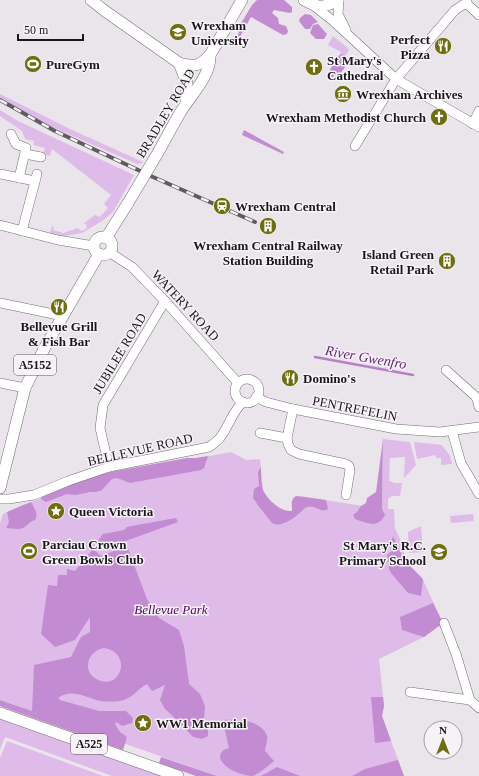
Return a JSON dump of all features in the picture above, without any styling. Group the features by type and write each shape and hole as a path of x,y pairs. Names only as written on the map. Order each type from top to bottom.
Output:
{"main road":[{"path":"91,0 104,11 179,63 189,66 197,65 204,62 210,55"},
{"name":"BRADLEY ROAD","path":"101,251 112,244 106,238 186,103 193,96 211,62 210,55 242,0"},
{"path":"304,0 314,6 338,0"},
{"path":"179,63 187,83 186,103"},
{"name":"A5152","path":"0,488 3,463 25,388 45,347 101,251"},
{"name":"A525","path":"0,713 178,776"}],"street":[{"path":"338,0 338,14 348,35"},
{"path":"355,146 396,78 455,10 467,1 479,14"},
{"path":"328,3 332,20"},
{"path":"314,6 332,20 396,78 476,125 479,111"},
{"path":"12,134 16,144 26,148 19,178"},
{"path":"25,154 41,157"},
{"path":"0,174 19,178 36,178 22,231"},
{"name":"WATERY ROAD","path":"0,225 101,251 132,267 165,301 238,383"},
{"name":"JUBILEE ROAD","path":"109,467 100,428 103,405 165,301"},
{"path":"0,302 63,316"},
{"path":"446,370 475,396 479,407"},
{"path":"244,379 254,381 259,390 256,397 250,402 243,402 239,400 235,394 238,383 244,379"},
{"path":"0,383 25,388"},
{"name":"PENTREFELIN","path":"256,397 266,402 293,409 396,429 440,432 479,427"},
{"name":"BELLEVUE ROAD","path":"0,499 9,499 34,494 109,467 209,447 218,440 235,409 243,402"},
{"path":"293,409 287,438 291,450 298,454 350,466 346,495"},
{"path":"452,431 461,463 479,494"},
{"path":"260,433 287,438"},
{"path":"444,623 456,654 470,700 479,708"},
{"path":"410,692 470,700"}],"green space":[{"path":"333,36 347,47 349,50 346,55 341,54 339,56 341,52 328,45"},
{"path":"0,94 143,163 137,164 52,127 5,102 0,98"},
{"path":"0,110 18,121 134,175 113,212 102,221 82,233 64,236 50,233 52,226 54,227 53,230 63,233 78,228 81,231 86,229 87,226 84,223 95,215 100,217 108,208 104,204 111,195 52,149 50,156 43,154 45,148 33,145 34,141 25,139 22,131 0,116"},
{"name":"Bellevue Park","path":"383,439 410,442 416,465 404,478 405,457 390,458 389,481 393,483 402,483 400,496 392,496 388,499 388,509 394,509 395,528 404,548 404,560 422,578 443,623 424,637 379,659 384,706 382,716 404,776 217,776 0,700 0,523 3,514 22,505 110,475 231,452 246,460 260,459 263,491 275,511 297,514 300,496 382,509"},
{"path":"414,442 442,445 450,456 452,464 441,465 441,458 436,458 435,455 417,459"},
{"path":"473,514 474,521 451,523 450,516"},
{"path":"421,526 423,552 409,553 408,532"},
{"path":"0,718 163,776 112,776 5,737 0,750"},
{"path":"7,741 103,776 0,776 0,758"}],"shaded area":[{"path":"257,0 284,0 292,7 292,12 290,13 274,10 272,13 278,18 279,24 286,26 288,31 287,34 283,35 251,17 244,27 241,35 237,37 239,33 237,30 252,5"},
{"path":"305,14 311,15 318,22 313,24 310,29 305,29 299,21"},
{"path":"318,24 327,34 324,39 316,39 310,33 313,25"},
{"path":"341,54 345,55 349,61 339,74 330,77 332,64"},
{"path":"244,130 284,152 283,154 242,135"},
{"path":"383,439 382,509 385,515 379,522 372,524 355,519 353,515 366,503 367,498 376,492"},
{"path":"208,456 204,468 201,470 130,483 117,478 112,479 102,490 97,492 76,495 67,494 46,502 41,499 42,495 70,484 110,472 187,458"},
{"path":"261,467 263,490 269,499 280,508 292,511 292,501 296,496 326,500 328,509 323,510 310,506 283,524 272,523 253,498 254,489 259,486 258,472"},
{"path":"31,502 36,513 35,520 21,529 6,528 9,522 7,512"},
{"path":"176,518 178,522 101,550 94,546 103,534 124,530 127,527"},
{"path":"393,536 404,560 423,580 421,596 408,593 389,569 387,555 392,551 391,543"},
{"path":"127,546 147,599 159,618 179,630 184,646 189,684 200,694 205,706 204,719 208,727 208,736 202,739 193,737 165,709 160,700 165,685 152,691 147,684 127,699 117,701 99,701 77,694 63,695 58,698 60,700 99,711 126,711 133,718 132,723 122,726 116,722 115,724 120,732 127,737 123,750 0,706 0,700 32,711 34,665 71,657 81,637 90,632 90,617 75,640 55,647 41,634 48,585 57,586 58,575 67,575 67,569 75,571 93,549 101,556","holes":["104,648 113,651 121,662 119,674 115,679 101,681 92,676 88,667 91,656 100,649"]},
{"path":"433,603 443,623 424,637 402,630 400,617"},
{"path":"371,697 383,697 384,706 382,716 391,741 375,743"},
{"path":"224,720 242,720 260,727 267,736 265,751 274,761 253,776 239,773 227,767 220,758 224,750 229,748 223,722"},
{"path":"161,757 217,776 196,776 159,763"},
{"path":"398,760 404,776 352,776 365,769"},
{"path":"277,767 300,776 261,776"}],"waterway":[{"name":"River Gwenfro","path":"315,357 413,375"}],"railway":[{"path":"0,100 55,131 153,177 255,222"}],"place":[{"name":"Wrexham University","path":"178,32"},
{"name":"Perfect Pizza","path":"443,46"},
{"name":"PureGym","path":"33,64"},
{"name":"St Mary's Cathedral","path":"314,67"},
{"name":"Wrexham Archives","path":"343,94"},
{"name":"Wrexham Methodist Church","path":"439,117"},
{"name":"Wrexham Central","path":"222,206"},
{"name":"Wrexham Central Railway Station Building","path":"268,226"},
{"name":"Island Green Retail Park","path":"447,261"},
{"name":"Bellevue Grill & Fish Bar","path":"59,307"},
{"name":"Domino's","path":"290,378"},
{"name":"Queen Victoria","path":"56,511"},
{"name":"Parciau Crown Green Bowls Club","path":"29,551"},
{"name":"St Mary's R.C. Primary School","path":"439,552"},
{"name":"WW1 Memorial","path":"143,723"}]}
